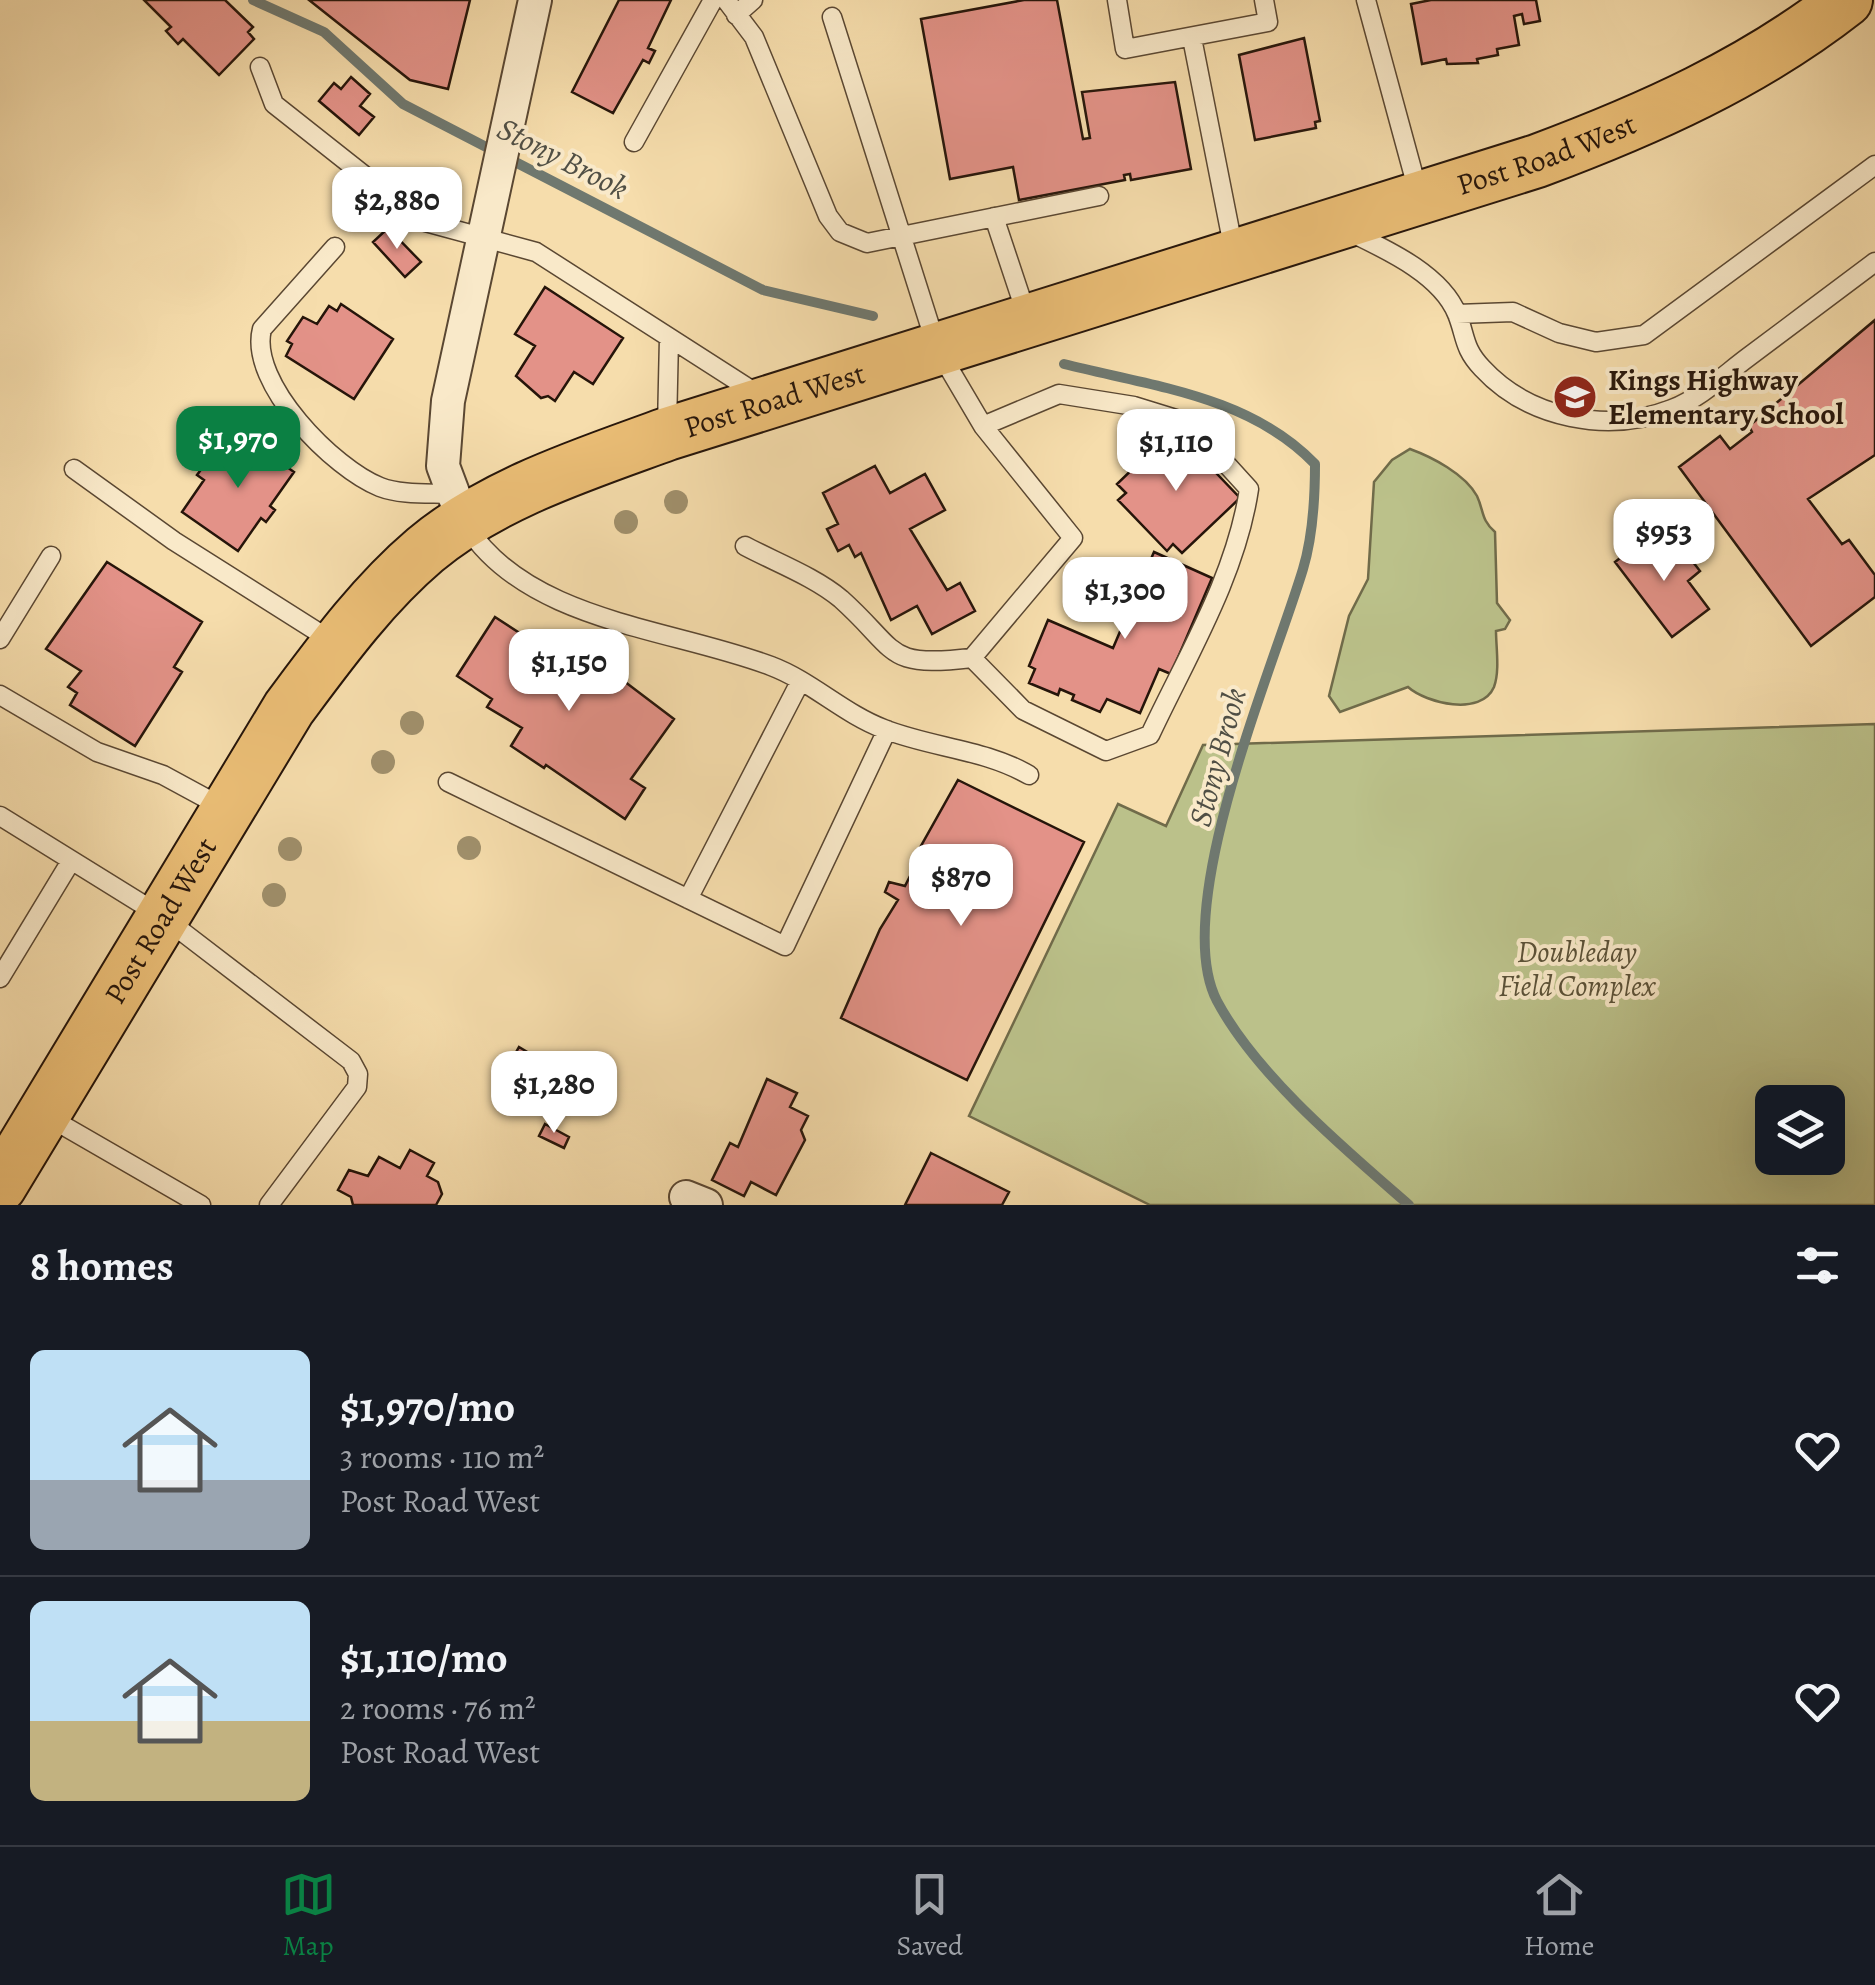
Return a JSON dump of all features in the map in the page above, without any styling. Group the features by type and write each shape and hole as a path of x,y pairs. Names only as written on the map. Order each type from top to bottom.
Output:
{"main road":[{"name":"Post Road West","path":"0,1186 290,708 337,644 457,508 768,400 1421,200 1653,115 1746,68 1846,0"}],"street":[{"path":"457,508 443,466 443,432 535,0"}],"lane":[{"path":"634,142 713,0"},
{"path":"753,0 731,8 754,37 813,182 840,232 867,243 1099,196"},
{"path":"1117,0 1125,49 1268,22 1264,0"},
{"path":"1366,0 1421,200"},
{"path":"745,546 838,597 892,654 920,664 972,658 1073,538 982,426 937,348 832,18"},
{"path":"1192,38 1236,257"},
{"path":"260,67 274,104 422,221 536,252 768,400"},
{"path":"1457,314 1514,312 1558,333 1596,342 1644,335 1875,165"},
{"path":"994,217 1028,320"},
{"path":"1336,226 1394,253 1433,285 1457,314 1460,334 1471,356 1516,395 1534,406 1579,418 1632,419 1690,400 1875,262"},
{"path":"336,247 262,329 261,357 272,389 304,428 379,487 457,508 496,564 544,596 774,667 887,730 1002,760 1029,775"},
{"path":"667,434 669,338"},
{"path":"972,658 1023,710 1106,751 1150,735 1223,578 1243,528 1249,489 1189,423 1134,406 1059,394 982,426"},
{"path":"74,469 174,540 337,644"},
{"path":"0,639 51,556"},
{"path":"688,898 800,682"},
{"path":"0,695 97,752 162,775 227,809"},
{"path":"448,782 785,946 887,730"},
{"path":"0,816 162,917 350,1062 358,1074 357,1086 269,1205"},
{"path":"0,978 72,861"},
{"path":"44,1115 201,1205"},
{"path":"0,1195 15,1205"}],"green space":[{"path":"1410,449 1465,480 1495,532 1497,603 1510,620 1505,629 1496,631 1496,681 1478,702 1440,702 1408,687 1340,712 1329,696 1349,616 1368,579 1374,482 1392,460"},
{"name":"Doubleday Field Complex","path":"1875,724 1875,1205 1150,1205 969,1116 1118,804 1166,826 1203,745"}],"building":[{"path":"144,0 225,0 253,27 248,32 254,39 219,75 183,39 178,44 166,31 171,27"},
{"path":"309,0 470,0 448,89 410,80"},
{"path":"619,0 671,0 648,48 655,51 649,63 643,60 613,113 572,92"},
{"path":"1024,0 1057,0 1083,139 1090,138 1082,92 1175,82 1191,169 1131,180 1130,174 1124,175 1125,180 1019,200 1013,167 950,179 921,19"},
{"path":"1431,0 1536,0 1540,21 1524,24 1522,14 1514,16 1519,45 1497,49 1498,55 1477,59 1478,63 1447,64 1446,59 1422,64 1411,4"},
{"path":"1304,38 1320,121 1315,122 1316,128 1255,140 1239,55"},
{"path":"351,77 370,94 360,106 374,117 359,135 319,101 334,83 341,89"},
{"path":"388,228 421,262 405,277 373,242"},
{"path":"545,287 623,338 593,384 574,372 555,401 548,396 541,398 516,376 535,346 515,334"},
{"path":"341,304 393,339 354,399 286,356 292,344 287,341 303,317 317,324 329,306 337,311"},
{"path":"1875,320 1875,455 1808,499 1842,544 1849,540 1875,575 1875,597 1811,646 1679,467 1720,436 1730,449 1752,432 1749,426"},
{"path":"1174,429 1240,498 1182,553 1173,544 1167,551 1118,500 1126,493 1117,484"},
{"path":"238,432 294,472 270,506 275,510 266,522 261,518 238,551 182,512 204,480 197,475 208,460 214,465"},
{"path":"875,466 890,493 925,474 945,510 910,529 947,590 960,583 975,611 932,634 917,606 891,620 861,553 855,557 849,545 838,551 827,529 838,524 823,493"},
{"path":"1652,533 1674,562 1686,553 1700,571 1688,581 1709,609 1672,637 1615,562"},
{"path":"1154,552 1212,578 1171,674 1159,669 1140,713 1107,699 1100,712 1072,700 1074,695 1060,689 1058,695 1029,683 1035,669 1029,666 1048,620 1113,648"},
{"path":"107,562 202,622 174,667 182,672 135,746 70,705 77,693 68,687 81,671 46,649"},
{"path":"495,617 572,667 583,650 674,719 631,779 645,788 625,819 511,746 522,728 487,707 492,699 457,676"},
{"path":"958,780 1084,842 967,1080 841,1018 880,929 898,900 885,892 889,882 905,886 915,866 912,862"},
{"path":"519,1047 549,1065 526,1104 496,1088"},
{"path":"767,1079 797,1093 790,1107 808,1116 801,1130 805,1140 776,1195 751,1182 744,1196 712,1180 730,1143 738,1147"},
{"path":"545,1124 569,1137 564,1148 539,1136"},
{"path":"410,1150 434,1163 427,1176 438,1182 442,1194 436,1205 353,1205 351,1197 338,1190 349,1170 368,1176 379,1157 400,1168"},
{"path":"931,1153 1009,1192 1002,1205 905,1205"}],"waterway":[{"name":"Stony Brook","path":"253,0 324,32 403,104 763,290 873,316"},
{"name":"Stony Brook","path":"1064,364 1165,387 1230,408 1289,441 1315,464 1313,517 1306,556 1250,724 1215,849 1206,908 1206,960 1217,1001 1255,1057 1304,1110 1409,1205"}],"place":[{"name":"Kings Highway Elementary School","path":"1575,397"}]}
